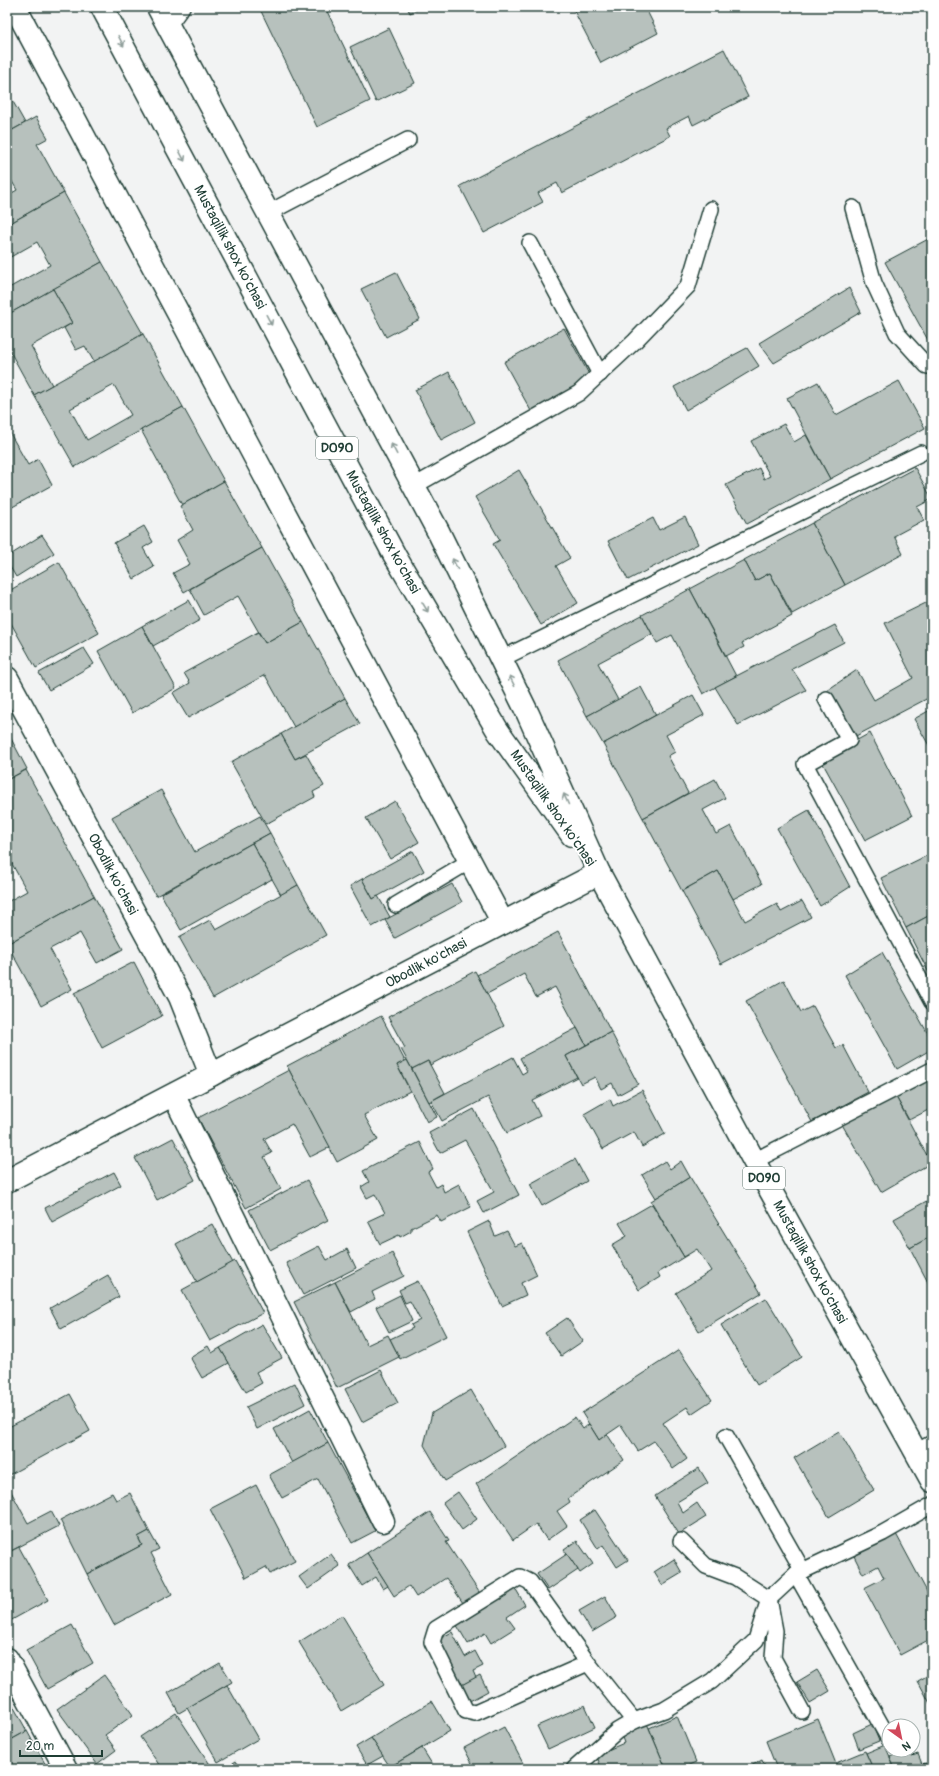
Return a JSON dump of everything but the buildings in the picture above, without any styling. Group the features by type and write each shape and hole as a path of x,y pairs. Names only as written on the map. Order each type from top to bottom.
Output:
{"street":[{"path":"15,7 503,923"},
{"name":"Mustaqillik shox ko'chasi","path":"102,7 395,556 498,731 599,873"},
{"name":"Mustaqillik shox ko'chasi","path":"163,16 414,486 528,714 599,873 754,1162 924,1447 932,1481"},
{"name":"Obodlik ko'chasi","path":"7,678 180,997 211,1075"},
{"name":"Obodlik ko'chasi","path":"7,1181 174,1096 211,1075 599,873"},
{"path":"174,1096 383,1521"},
{"path":"7,1659 66,1769"}],"lane":[{"path":"163,16 182,7"},
{"path":"268,213 408,140"},
{"path":"853,208 874,283 897,333 927,366 932,366"},
{"path":"414,486 579,393 600,374 635,341 688,286 711,209"},
{"path":"530,243 600,374"},
{"path":"501,659 921,453"},
{"path":"826,699 849,740 805,764 932,1002"},
{"path":"396,906 470,861"},
{"path":"754,1162 932,1070"},
{"path":"726,1436 881,1724"},
{"path":"574,1769 617,1731 634,1722 664,1710 712,1681 756,1640 769,1599 800,1573 882,1533 932,1505"},
{"path":"681,1541 706,1566 735,1577 769,1599 775,1631 773,1658 802,1711"},
{"path":"588,1663 475,1713 466,1711 432,1642 436,1629 520,1577 530,1582 588,1663 634,1722"}]}
